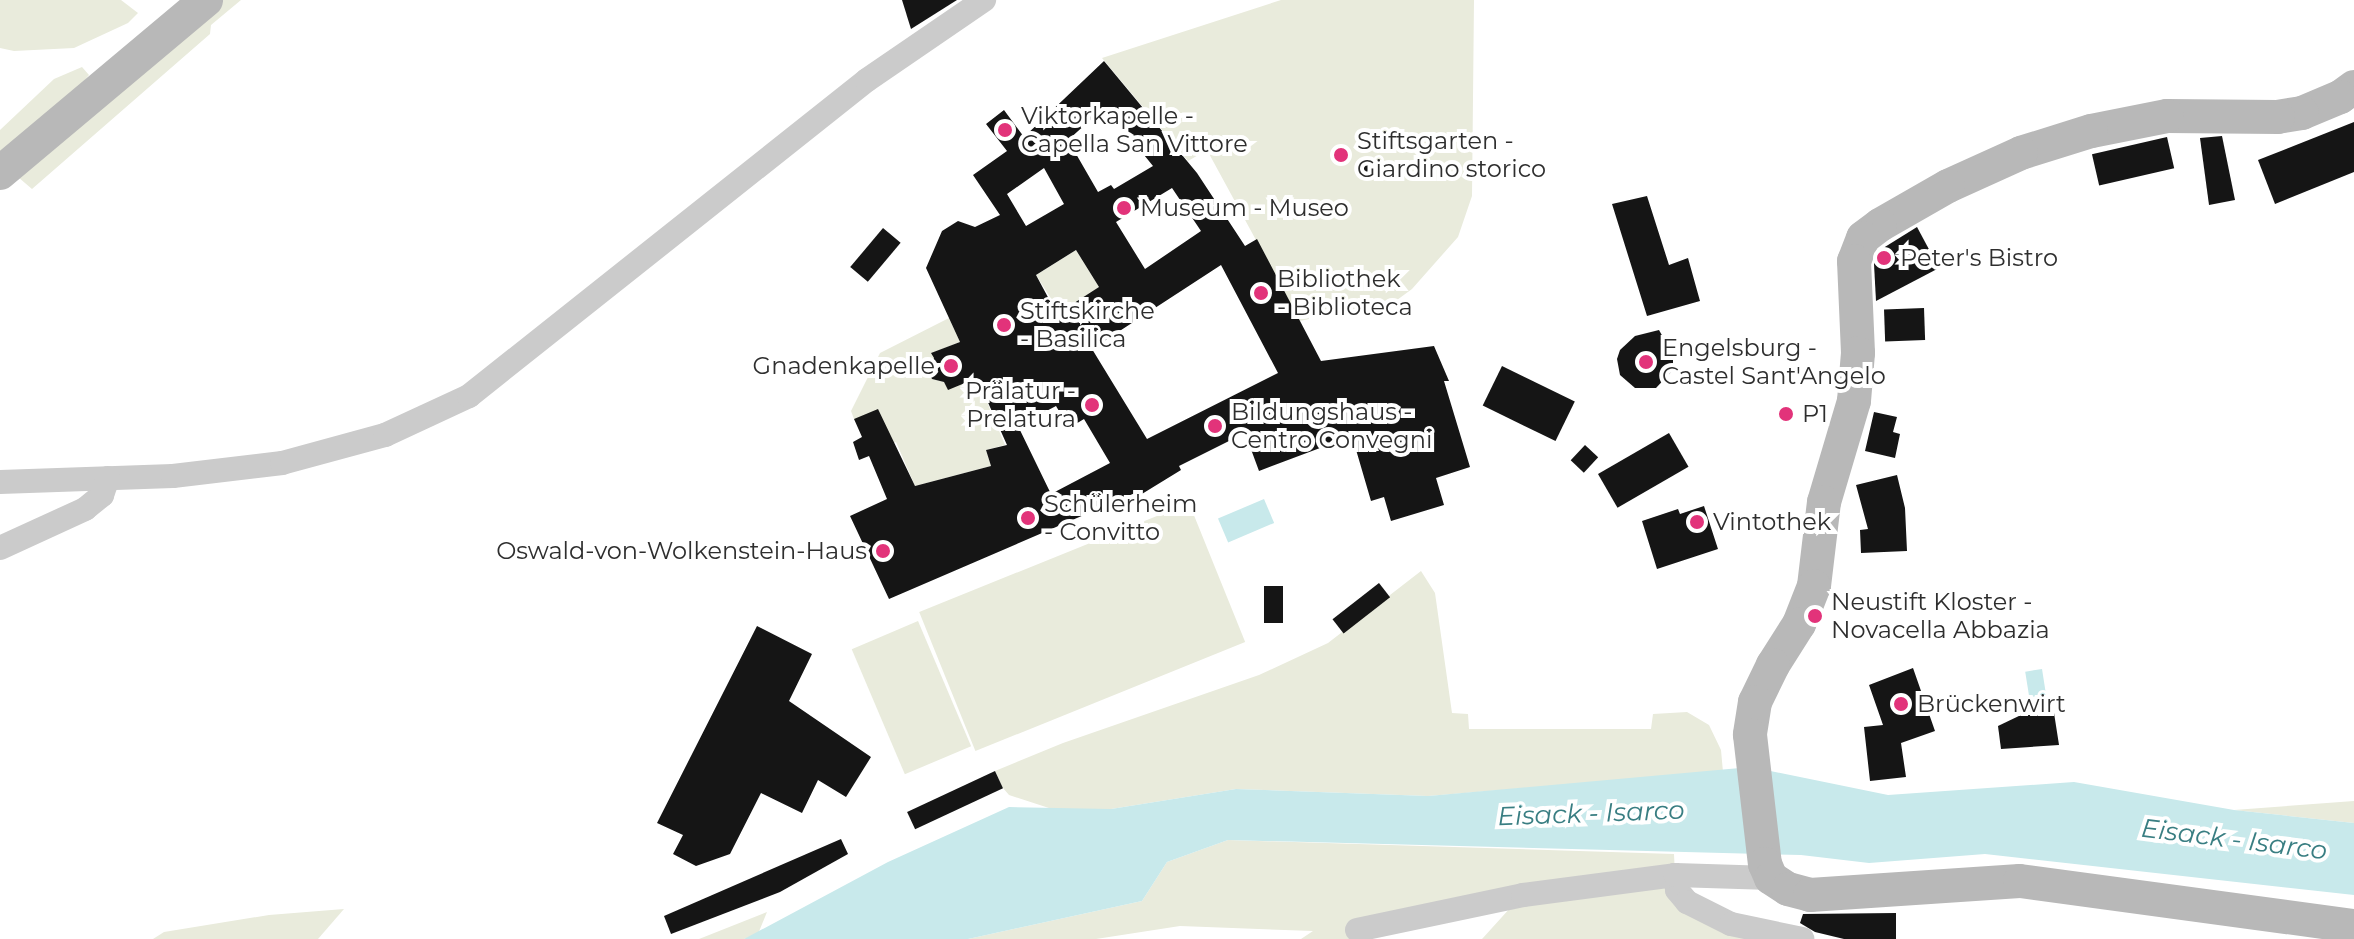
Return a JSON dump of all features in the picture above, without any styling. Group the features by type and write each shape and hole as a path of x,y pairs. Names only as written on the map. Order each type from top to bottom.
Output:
{"street":[{"path":"0,173 206,0"},
{"path":"0,482 173,476 282,463 385,435 469,396 867,80 984,0"},
{"path":"2354,87 2340,97 2302,113 2278,117 2167,116 2091,131 2021,153 1948,186 1863,238 1854,261 1858,353 1854,401 1824,502 1808,606 1755,702 1750,735 1751,767 1768,871 1788,889 1810,895 2020,881 2354,926"},
{"path":"0,548 85,509 102,495 108,478"},
{"path":"1357,930 1523,895 1675,875 1768,871"},
{"path":"1675,875 1677,890 1687,902 1731,924 1802,939"}],"shaded area":[{"path":"0,0 121,0 138,13 128,23 74,48 14,51 0,48"},
{"path":"222,0 241,0 211,25 210,34 32,189 18,177"},
{"name":"Stiftsgarten - Giardino storico","path":"1281,0 1474,0 1472,196 1458,237 1412,289 1397,300 1300,321 1207,150 1188,161 1102,58"},
{"path":"82,67 89,75 79,87 0,153 0,130 54,79"},
{"path":"1076,250 1099,287 1059,312 1036,275"},
{"path":"949,318 960,342 932,353 935,361 929,373 932,379 944,382 948,389 977,378 1005,445 986,450 991,466 915,486 896,442 892,444 854,419 851,411 880,353"},
{"path":"1189,503 1245,642 975,751 919,612"},
{"path":"1421,571 1435,593 1452,713 1468,714 1469,729 1651,729 1653,714 1687,712 1709,725 1721,750 1723,772 1428,796 1236,789 1111,809 1052,809 1009,795 1003,788 995,771 1063,743 1259,675 1328,643"},
{"path":"918,621 971,746 905,774 852,649"},
{"path":"2354,801 2354,823 2234,810"},
{"path":"1228,840 1674,854 1675,875 1687,902 1802,939 1482,939 1521,896 1360,939 1301,939 1313,931 1180,926 1096,939 968,939 1142,901 1167,862"},
{"path":"344,909 318,939 153,939 164,932 269,915"},
{"path":"767,912 758,934 744,939 699,939"}],"water":[{"path":"1264,499 1274,523 1228,542 1218,519"},
{"path":"2042,669 2047,699 2030,701 2025,672"},
{"name":"Eisack - Isarco","path":"1751,767 1888,795 2074,782 2234,810 2354,823 2354,895 1985,854 1869,863 1801,855 1228,840 1167,862 1142,901 968,939 744,939 888,862 1009,807 1111,809 1236,789 1428,796"}],"building":[{"path":"902,0 957,0 911,29"},
{"path":"1104,61 1197,173 1245,246 1257,239 1321,361 1434,346 1449,381 1444,381 1470,467 1436,478 1444,505 1391,521 1384,497 1371,501 1352,436 1259,471 1245,433 1179,466 1181,470 1137,497 1135,493 889,599 850,516 887,499 869,456 859,460 853,442 862,437 854,419 878,409 915,486 991,466 986,450 1007,445 977,378 948,390 944,382 932,379 929,373 934,358 931,353 960,342 926,268 942,231 958,221 975,227 1000,215 973,175 1007,151 986,124 1004,110 1024,137","holes":["1105,107 1153,166 1114,189 1111,185 1098,192 1068,140","1044,168 1064,204 1026,226 1007,194","1172,188 1201,231 1145,269 1116,222","1076,250 1099,287 1057,314 1036,275","1221,265 1278,373 1147,439 1092,349","1056,406 1069,428 1084,419 1110,463 1051,494 1018,426"]},
{"path":"2354,122 2354,172 2275,204 2258,160"},
{"path":"2222,136 2235,200 2209,205 2200,138"},
{"path":"2167,137 2174,168 2099,186 2092,154"},
{"path":"1367,162 1376,171 1367,180 1358,171"},
{"path":"1647,196 1669,265 1688,258 1700,301 1647,316 1612,204"},
{"path":"1917,227 1939,268 1876,301 1874,264 1880,250"},
{"path":"883,228 901,243 868,282 850,267"},
{"path":"1924,308 1925,340 1885,341 1884,309"},
{"name":"Engelsburg - Castel Sant'Angelo","path":"1659,330 1673,355 1673,370 1656,388 1635,388 1620,375 1617,359 1620,350 1635,336"},
{"path":"1502,366 1575,402 1556,441 1483,406"},
{"path":"1874,412 1897,417 1893,432 1900,434 1895,458 1865,451"},
{"path":"1669,433 1688,467 1617,508 1598,474"},
{"path":"1585,445 1598,457 1584,473 1571,460"},
{"path":"1897,475 1905,508 1907,551 1861,553 1860,530 1868,529 1856,485"},
{"path":"1704,506 1718,549 1657,569 1642,521 1678,509 1680,514"},
{"path":"1379,583 1390,597 1344,634 1333,619"},
{"path":"1264,586 1283,586 1283,623 1264,623"},
{"path":"757,626 812,654 789,701 871,757 846,797 818,780 802,813 761,793 730,854 696,866 673,854 683,835 657,823"},
{"name":"Brückenwirt","path":"1913,668 1935,731 1901,743 1906,777 1870,781 1864,727 1883,725 1869,685"},
{"path":"2052,700 2059,745 2001,749 1998,726"},
{"path":"995,771 1003,788 915,829 907,812"},
{"path":"841,839 848,854 780,892 671,934 664,916"},
{"path":"1896,913 1896,939 1844,939 1815,932 1800,923 1803,914"}],"place":[{"name":"Viktorkapelle - Capella San Vittore","path":"1005,130"},
{"name":"Stiftsgarten - Giardino storico","path":"1341,155"},
{"name":"Museum - Museo","path":"1124,208"},
{"name":"Peter's Bistro","path":"1884,258"},
{"name":"Bibliothek - Biblioteca","path":"1261,293"},
{"name":"Stiftskirche - Basilica","path":"1004,325"},
{"name":"Engelsburg - Castel Sant'Angelo","path":"1646,362"},
{"name":"Gnadenkapelle","path":"951,366"},
{"name":"Prälatur - Prelatura","path":"1092,405"},
{"name":"P1","path":"1786,414"},
{"name":"Bildungshaus - Centro Convegni","path":"1215,426"},
{"name":"Schülerheim - Convitto","path":"1028,518"},
{"name":"Vintothek","path":"1697,522"},
{"name":"Oswald-von-Wolkenstein-Haus","path":"883,551"},
{"name":"Neustift Kloster - Novacella Abbazia","path":"1815,616"},
{"name":"Brückenwirt","path":"1901,704"}]}
